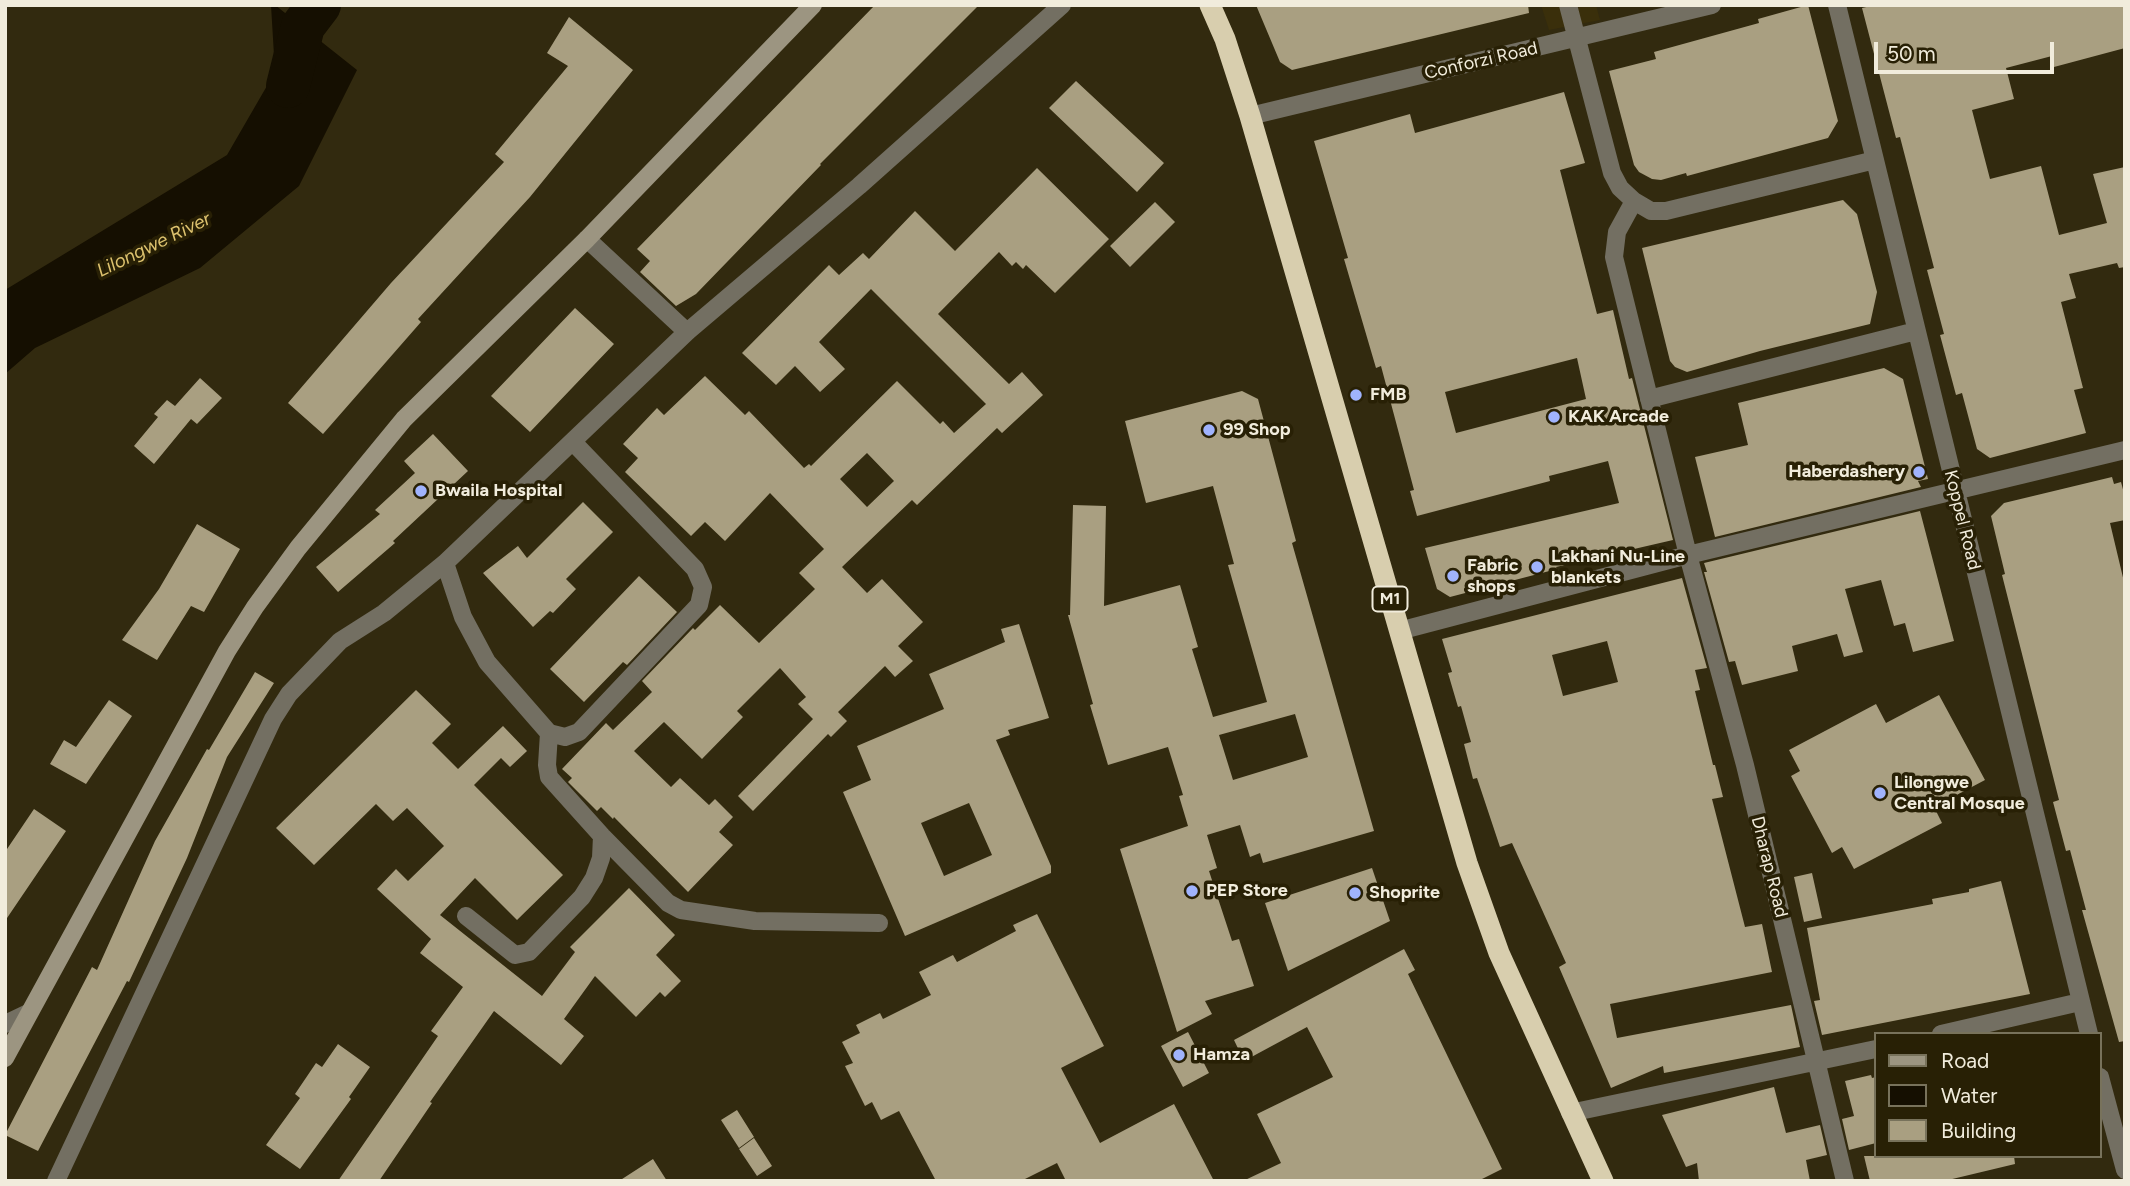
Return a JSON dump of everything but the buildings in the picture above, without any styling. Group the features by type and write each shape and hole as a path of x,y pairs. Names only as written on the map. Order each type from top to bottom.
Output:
{"highway":[{"name":"M1","path":"1210,5 1225,39 1250,116 1467,863 1499,953 1603,1181"}],"street":[{"path":"5,1058 227,652 255,607 299,548 404,419 587,239 813,5"},
{"path":"57,1181 273,719 289,694 340,641 384,613 445,563 687,332 859,186 1062,5"},
{"path":"1568,5 1612,173 1620,188 1651,211 1666,211 1875,160"},
{"name":"Conforzi Road","path":"1250,116 1712,5"},
{"name":"Koppel Road","path":"1837,5 2088,1032"},
{"name":"Dharap Road","path":"1634,201 1617,232 1614,257 1688,555 1745,765 1845,1181"},
{"path":"587,239 687,332"},
{"path":"1649,399 1916,331"},
{"path":"445,563 463,617 487,662 550,733 565,737 579,732 699,606 703,587 695,569 573,442"},
{"path":"1399,631 1688,555 2125,450"},
{"path":"550,733 547,765 549,777 668,903 681,910 755,921 878,923"},
{"path":"466,916 515,955 529,952 582,897 594,878 601,858 602,836"},
{"path":"1950,1032 2080,1002"},
{"path":"5,1024 28,1013"},
{"path":"1570,1113 1874,1049"},
{"path":"2102,1084 2125,1170"}],"shaded area":[{"path":"1541,5 1596,5 1600,20 1549,30"}],"water":[{"path":"271,5 275,5 357,70 299,186 200,268 35,348 5,374 5,290 227,155 275,72"}],"waterway":[{"name":"Lilongwe River","path":"288,86 303,26 319,5"}],"place":[{"name":"FMB","path":"1356,395"},
{"name":"KAK Arcade","path":"1554,417"},
{"name":"99 Shop","path":"1209,430"},
{"name":"Haberdashery","path":"1919,472"},
{"name":"Bwaila Hospital","path":"421,491"},
{"name":"Lakhani Nu-Line blankets","path":"1537,567"},
{"name":"Fabric shops","path":"1453,576"},
{"name":"Lilongwe Central Mosque","path":"1880,793"},
{"name":"PEP Store","path":"1192,891"},
{"name":"Shoprite","path":"1355,893"},
{"name":"Hamza","path":"1179,1055"}]}
